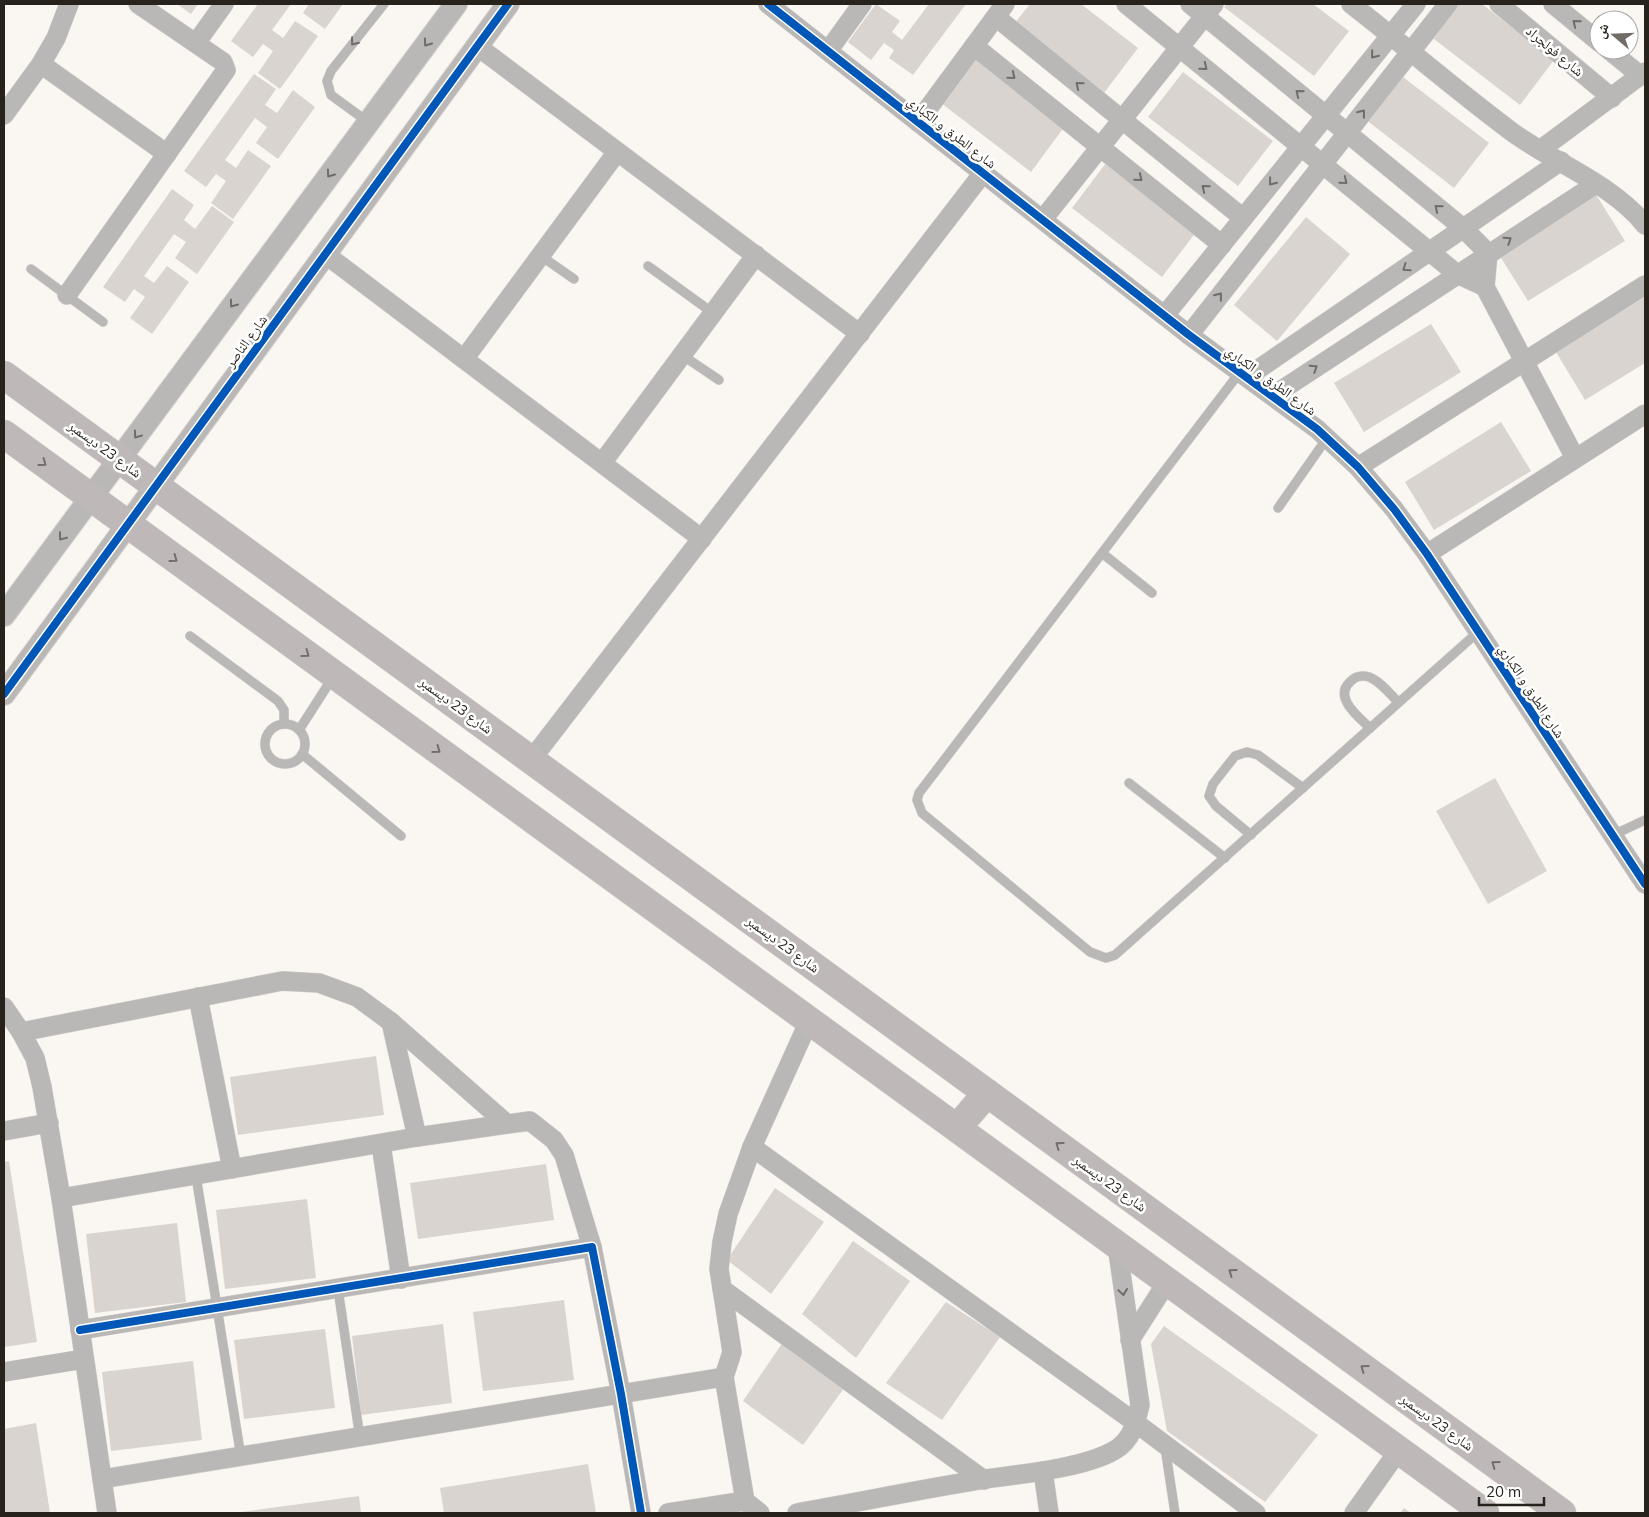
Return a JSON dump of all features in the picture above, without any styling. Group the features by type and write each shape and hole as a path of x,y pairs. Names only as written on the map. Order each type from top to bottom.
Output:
{"main road":[{"name":"شارع 23 ديسمبر","path":"4,375 1562,1513"},
{"path":"4,434 1485,1513"},
{"path":"957,1128 988,1093"}],"street":[{"path":"4,115 41,64 56,38 68,4"},
{"path":"67,295 226,70 223,62 138,4"},
{"path":"196,44 224,4"},
{"path":"4,615 456,4"},
{"name":"شارع الناصر","path":"4,694 508,4"},
{"name":"شارع الطرق و الكباري","path":"768,4 1189,335 1274,395 1327,438 1358,468 1394,509 1426,554 1645,884"},
{"path":"828,50 862,4"},
{"path":"1126,4 1456,274 1485,287"},
{"path":"1190,4 1210,10 1326,115 1463,228 1488,253"},
{"path":"1351,4 1512,132 1596,184 1636,213 1645,225"},
{"path":"1165,316 1416,4"},
{"path":"1189,335 1448,4"},
{"name":"شارع فولجراد","path":"1499,4 1612,98"},
{"path":"1553,4 1589,34"},
{"path":"918,122 1000,10 1122,120 1243,218"},
{"path":"1043,219 1210,10"},
{"path":"477,46 860,334"},
{"path":"974,46 1222,245"},
{"path":"1540,150 1643,74 1623,60"},
{"path":"41,64 167,154"},
{"path":"464,359 617,152"},
{"path":"1244,375 1561,161"},
{"path":"531,760 983,173"},
{"path":"1274,395 1596,184"},
{"path":"1488,253 1485,287 1575,458"},
{"path":"325,254 702,539"},
{"path":"602,463 756,255"},
{"path":"1358,468 1645,285"},
{"path":"1426,554 1645,414"},
{"path":"21,1032 282,981 310,982 337,988 357,998 391,1022 507,1124"},
{"path":"198,997 232,1170"},
{"path":"4,1007 21,1032 35,1058 49,1123 107,1513"},
{"path":"760,1513 745,1501 724,1378 732,1352 719,1269 728,1214 752,1147 809,1021"},
{"path":"391,1022 417,1137"},
{"path":"61,1198 417,1137 530,1121 554,1140 564,1155 592,1247 621,1394 641,1513"},
{"path":"4,1131 49,1123"},
{"path":"381,1144 400,1279"},
{"path":"752,1147 1136,1423 1256,1513"},
{"path":"797,1513 1043,1471 1102,1456 1117,1449 1129,1437 1136,1423 1140,1405 1117,1245"},
{"path":"80,1330 592,1247"},
{"path":"1130,1340 1167,1282"},
{"path":"722,1290 984,1480"},
{"path":"4,1372 84,1359"},
{"path":"102,1479 724,1378"},
{"path":"1354,1513 1399,1450"},
{"path":"1043,1471 1049,1513"},
{"path":"668,1513 745,1501"}],"lane":[{"path":"368,122 331,95 327,81 332,71 384,4"},
{"path":"541,256 574,278"},
{"path":"648,266 713,313"},
{"path":"31,269 102,322"},
{"path":"682,354 719,380"},
{"path":"1244,375 1102,553 919,793 918,807 1090,952 1106,958 1122,950 1478,632"},
{"path":"1278,508 1327,438"},
{"path":"1102,553 1152,593"},
{"path":"190,636 278,701 284,710 284,724"},
{"path":"299,730 334,675"},
{"path":"1370,728 1348,706 1345,699 1347,684 1360,676 1374,680 1398,702"},
{"path":"284,724 299,730 303,737 304,746 302,754 295,761 287,764 278,763 270,758 266,750 265,741 269,732 276,726 284,724"},
{"path":"1251,835 1216,806 1209,796 1212,784 1235,756 1247,752 1258,755 1303,788"},
{"path":"302,754 401,836"},
{"path":"1129,783 1225,858"},
{"path":"1613,835 1645,820"},
{"path":"196,1176 241,1457"},
{"path":"338,1289 360,1438"},
{"path":"1164,1444 1175,1513"}],"building":[{"path":"177,4 198,4 191,14"},
{"path":"258,4 291,4 272,30 283,38 295,21 318,36 280,89 258,73 273,51 263,44 253,57 231,41"},
{"path":"309,4 343,4 325,29 303,13"},
{"path":"876,4 900,21 892,32 902,40 929,4 966,4 913,75 889,58 894,50 884,43 871,60 848,42"},
{"path":"1030,4 1081,4 1138,48 1104,93 1014,24"},
{"path":"1227,4 1313,4 1349,31 1314,76 1224,7"},
{"path":"1454,4 1482,4 1554,60 1520,105 1430,36"},
{"path":"975,58 1065,126 1031,172 941,103"},
{"path":"1183,72 1273,141 1238,186 1148,117"},
{"path":"254,74 276,89 265,105 277,113 293,90 315,107 278,159 256,143 267,127 255,118 225,160 236,168 248,150 271,166 233,219 211,203 226,181 216,174 206,187 184,171"},
{"path":"1399,74 1489,143 1454,188 1365,119"},
{"path":"1106,163 1196,232 1162,277 1072,208"},
{"path":"172,189 194,205 184,220 195,229 212,206 234,222 197,274 175,258 186,242 174,234 144,276 154,283 167,266 189,282 152,334 130,318 145,297 134,289 125,302 103,287"},
{"path":"1595,193 1625,241 1528,301 1498,253"},
{"path":"1306,217 1350,254 1277,341 1234,305"},
{"path":"1645,297 1645,363 1585,400 1556,352"},
{"path":"1431,324 1461,372 1364,432 1334,383"},
{"path":"1501,422 1531,471 1434,530 1405,482"},
{"path":"1495,778 1547,871 1488,904 1436,811"},
{"path":"376,1056 384,1115 238,1135 230,1077"},
{"path":"9,1161 37,1342 4,1347 4,1162"},
{"path":"546,1164 554,1220 418,1239 410,1183"},
{"path":"775,1188 824,1222 771,1294 727,1260"},
{"path":"307,1199 316,1278 225,1289 216,1210"},
{"path":"177,1223 186,1302 95,1313 86,1234"},
{"path":"853,1241 910,1281 856,1358 802,1314"},
{"path":"564,1300 574,1380 483,1391 473,1312"},
{"path":"946,1302 1000,1337 942,1420 886,1383"},
{"path":"443,1324 452,1403 361,1415 352,1336"},
{"path":"1164,1326 1318,1435 1265,1502 1167,1431 1151,1344"},
{"path":"325,1329 335,1408 244,1419 234,1340"},
{"path":"785,1339 847,1384 803,1445 743,1401"},
{"path":"193,1361 202,1440 111,1451 102,1372"},
{"path":"36,1423 50,1513 4,1513 4,1429"},
{"path":"588,1464 596,1513 444,1513 440,1488"},
{"path":"359,1496 361,1513 241,1513 241,1512"},
{"path":"1404,1508 1411,1513 1400,1513"}],"cycle path":[{"path":"4,694 508,4"},
{"path":"768,4 1189,335 1317,429 1358,467 1394,509 1427,554 1645,884"},
{"path":"80,1330 592,1247 621,1394 641,1513"}]}
